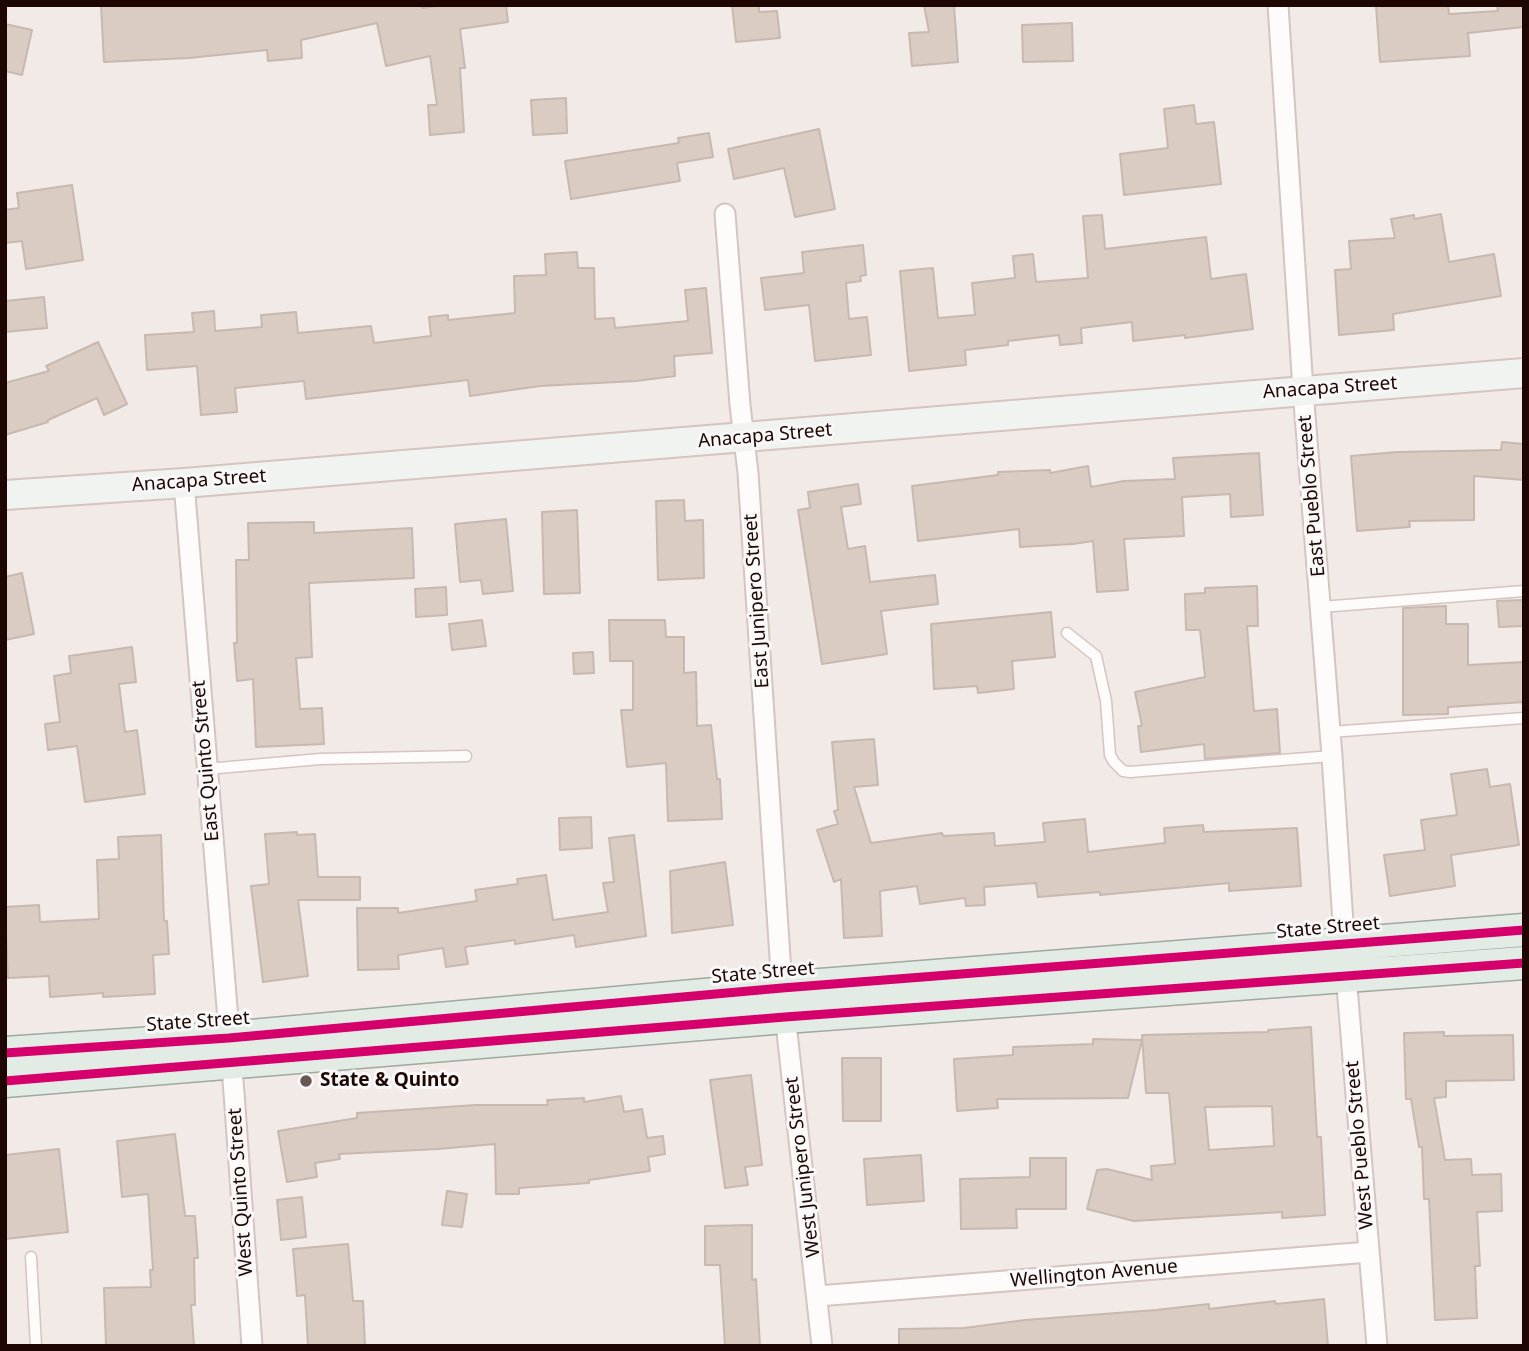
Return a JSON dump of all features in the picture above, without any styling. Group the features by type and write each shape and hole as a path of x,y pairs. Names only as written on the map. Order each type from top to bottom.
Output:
{"main road":[{"name":"State Street","path":"1070,982 1345,945 1524,930"},
{"name":"State Street","path":"5,1081 230,1051 784,1003 1070,982 1347,977 1524,963"},
{"name":"State Street","path":"5,1054 230,1051"}],"street":[{"name":"East Pueblo Street","path":"1278,5 1303,390 1345,945"},
{"name":"East Junipero Street","path":"725,214 750,501 784,1003"},
{"name":"Anacapa Street","path":"5,495 184,483 1524,373"},
{"name":"East Quinto Street","path":"184,483 230,1051"},
{"name":"West Pueblo Street","path":"1345,945 1377,1346"},
{"name":"West Junipero Street","path":"784,1003 822,1346"},
{"name":"West Quinto Street","path":"230,1051 252,1346"},
{"name":"Wellington Avenue","path":"818,1296 1369,1252"}],"lane":[{"path":"1321,607 1524,591"},
{"path":"1067,633 1096,656 1106,701 1111,755 1123,771 1332,756"},
{"path":"1330,732 1524,718"},
{"path":"207,769 320,759 466,756"},
{"path":"31,1257 36,1346"}],"building":[{"path":"101,5 421,5 422,8 443,5 506,5 508,22 460,29 465,68 460,68 464,132 430,135 428,105 437,105 430,56 386,66 377,23 301,40 302,58 268,61 267,50 189,58 104,62"},
{"path":"732,5 759,5 759,12 777,11 780,38 736,42"},
{"path":"924,5 954,5 958,62 912,66 909,33 929,32"},
{"path":"1376,5 1448,5 1449,14 1498,11 1497,5 1524,5 1524,27 1468,33 1470,56 1380,62"},
{"path":"1072,23 1073,61 1023,62 1022,25"},
{"path":"5,24 32,30 22,75 5,71"},
{"path":"566,98 567,133 533,135 531,100"},
{"path":"1194,105 1196,124 1214,122 1221,184 1124,195 1120,154 1168,148 1164,109"},
{"path":"819,129 835,209 795,217 784,168 734,179 728,149"},
{"path":"709,133 713,157 677,163 680,181 571,199 565,161 679,143 678,138"},
{"path":"72,185 83,260 26,269 22,241 5,243 5,210 19,208 17,193"},
{"path":"1441,214 1449,262 1494,254 1501,296 1393,314 1394,330 1339,335 1335,270 1351,269 1349,241 1395,238 1391,219 1414,215 1414,219"},
{"path":"1102,215 1105,249 1206,237 1211,279 1246,274 1253,329 1185,338 1185,335 1133,341 1132,322 1081,328 1082,343 1060,345 1059,335 1008,341 1008,345 965,350 966,365 909,371 900,271 933,268 938,318 975,315 972,283 1015,278 1013,256 1033,254 1036,282 1088,278 1083,216"},
{"path":"863,245 866,275 860,276 861,281 846,283 849,319 867,317 871,355 815,361 809,305 765,310 761,278 804,273 802,252"},
{"path":"577,252 578,268 594,268 595,319 614,318 615,328 688,321 685,290 706,288 712,353 674,356 675,376 636,381 540,386 470,396 468,380 306,399 304,381 235,388 237,412 201,415 197,366 147,370 145,335 194,332 192,313 214,311 215,331 262,327 261,315 296,312 298,333 371,326 374,343 431,336 429,317 448,315 448,320 515,313 514,276 546,275 545,254"},
{"path":"44,297 47,328 5,332 5,301"},
{"path":"98,342 127,404 104,415 97,398 48,422 5,435 5,383 49,371 46,366"},
{"path":"1502,442 1524,444 1524,480 1474,476 1474,520 1409,521 1410,527 1357,531 1351,456 1397,452 1501,450"},
{"path":"1259,453 1263,515 1231,517 1230,494 1182,497 1184,536 1124,539 1128,590 1097,592 1093,541 1020,547 1019,529 918,541 912,486 998,475 998,472 1050,470 1050,473 1088,466 1091,487 1124,481 1175,479 1173,458"},
{"path":"858,484 861,504 841,507 848,549 865,546 870,582 935,575 938,604 881,611 887,654 822,664 798,510 810,508 808,492"},
{"path":"684,500 685,521 703,520 704,578 658,580 656,501"},
{"path":"577,510 580,593 544,594 542,512"},
{"path":"506,519 513,591 483,594 481,580 460,582 455,524"},
{"path":"314,522 314,533 412,528 414,578 309,583 312,657 296,658 300,709 322,708 324,744 256,747 253,679 237,681 234,643 237,643 236,560 249,560 248,523"},
{"path":"22,573 34,634 5,640 5,577"},
{"path":"1257,586 1258,626 1247,626 1254,711 1277,709 1280,753 1205,759 1204,744 1141,752 1138,726 1142,726 1135,692 1205,677 1200,630 1186,630 1185,594 1205,593 1205,588"},
{"path":"446,587 447,615 416,617 415,589"},
{"path":"1524,600 1524,626 1499,627 1497,601"},
{"path":"1446,606 1446,624 1468,624 1468,665 1524,662 1524,702 1448,707 1448,714 1403,715 1403,608"},
{"path":"1051,612 1055,657 1012,661 1014,689 978,693 977,686 934,689 931,624"},
{"path":"482,620 486,646 452,650 449,624"},
{"path":"609,620 665,620 666,637 684,637 684,673 696,672 697,726 711,725 717,779 720,779 722,819 668,821 666,763 627,767 621,710 633,710 633,661 610,661"},
{"path":"132,647 136,682 119,684 125,732 137,730 145,794 85,802 77,746 48,750 45,724 60,722 54,676 71,673 69,656"},
{"path":"593,652 594,673 574,674 573,653"},
{"path":"874,739 878,785 854,787 871,843 942,833 943,836 994,833 995,846 1045,842 1043,823 1085,819 1088,852 1165,843 1164,828 1203,825 1204,832 1297,828 1301,886 1229,891 1229,883 1100,895 1100,892 1038,897 1036,883 984,887 985,905 966,906 965,898 920,904 917,886 880,891 882,936 844,938 841,879 834,882 817,830 838,824 834,811 838,810 832,742"},
{"path":"1487,769 1490,787 1510,784 1519,845 1451,855 1455,886 1390,896 1384,855 1425,850 1421,820 1457,815 1451,774"},
{"path":"591,817 592,848 560,850 559,818"},
{"path":"297,832 297,835 315,834 318,877 360,877 360,900 298,900 308,976 263,982 251,886 269,884 265,834"},
{"path":"161,835 164,921 167,921 169,954 153,955 155,994 103,997 103,993 50,997 49,976 8,978 5,907 39,905 40,922 99,919 97,860 119,859 118,837"},
{"path":"634,835 646,936 576,947 574,935 515,944 515,940 465,947 468,964 446,967 443,948 398,955 399,969 358,970 357,908 398,908 398,913 477,901 475,890 518,884 517,879 546,875 553,920 608,912 603,883 614,882 609,838"},
{"path":"725,862 733,925 672,933 670,871"},
{"path":"1311,1027 1317,1137 1321,1137 1325,1215 1282,1218 1282,1212 1134,1221 1087,1209 1097,1170 1107,1169 1152,1180 1151,1166 1175,1164 1169,1093 1146,1093 1142,1035","holes":["1272,1106 1274,1146 1209,1150 1205,1107"]},
{"path":"1444,1032 1444,1036 1513,1035 1514,1080 1446,1081 1446,1097 1434,1098 1445,1160 1471,1159 1472,1175 1501,1174 1502,1211 1477,1212 1480,1266 1475,1266 1477,1318 1435,1320 1429,1199 1424,1199 1422,1147 1419,1147 1411,1099 1406,1099 1404,1033"},
{"path":"1093,1039 1142,1040 1128,1098 997,1099 998,1108 957,1111 954,1059 1013,1055 1013,1047 1093,1044"},
{"path":"842,1058 881,1058 881,1121 843,1121"},
{"path":"751,1075 762,1165 745,1167 748,1185 725,1188 710,1080"},
{"path":"621,1096 624,1112 642,1109 647,1138 663,1136 665,1154 648,1157 650,1171 589,1180 589,1183 519,1188 519,1194 496,1194 495,1144 339,1154 340,1159 315,1163 317,1177 287,1182 278,1131 357,1118 357,1113 476,1105 548,1105 547,1100 584,1098 584,1102"},
{"path":"175,1134 185,1216 195,1216 198,1258 194,1258 195,1305 191,1305 194,1346 106,1346 104,1288 151,1287 150,1270 153,1270 148,1194 122,1197 117,1141"},
{"path":"59,1149 68,1232 5,1239 5,1155"},
{"path":"921,1155 924,1201 867,1205 864,1159"},
{"path":"1030,1158 1066,1158 1066,1209 1016,1209 1017,1228 961,1229 960,1179 1030,1177"},
{"path":"447,1191 467,1194 462,1227 442,1225"},
{"path":"302,1197 306,1237 281,1240 277,1200"},
{"path":"752,1225 752,1280 756,1279 760,1346 725,1346 720,1265 705,1265 705,1226"},
{"path":"348,1244 353,1301 363,1301 365,1346 308,1346 305,1295 297,1296 293,1249"},
{"path":"1324,1299 1328,1346 899,1346 899,1329 964,1328 1209,1304 1209,1309 1275,1301 1276,1304"}],"cycle path":[{"path":"5,1053 229,1038 782,988 1524,930"},
{"path":"5,1081 785,1017 1524,963"}],"place":[{"name":"State & Quinto","path":"306,1081"}]}
